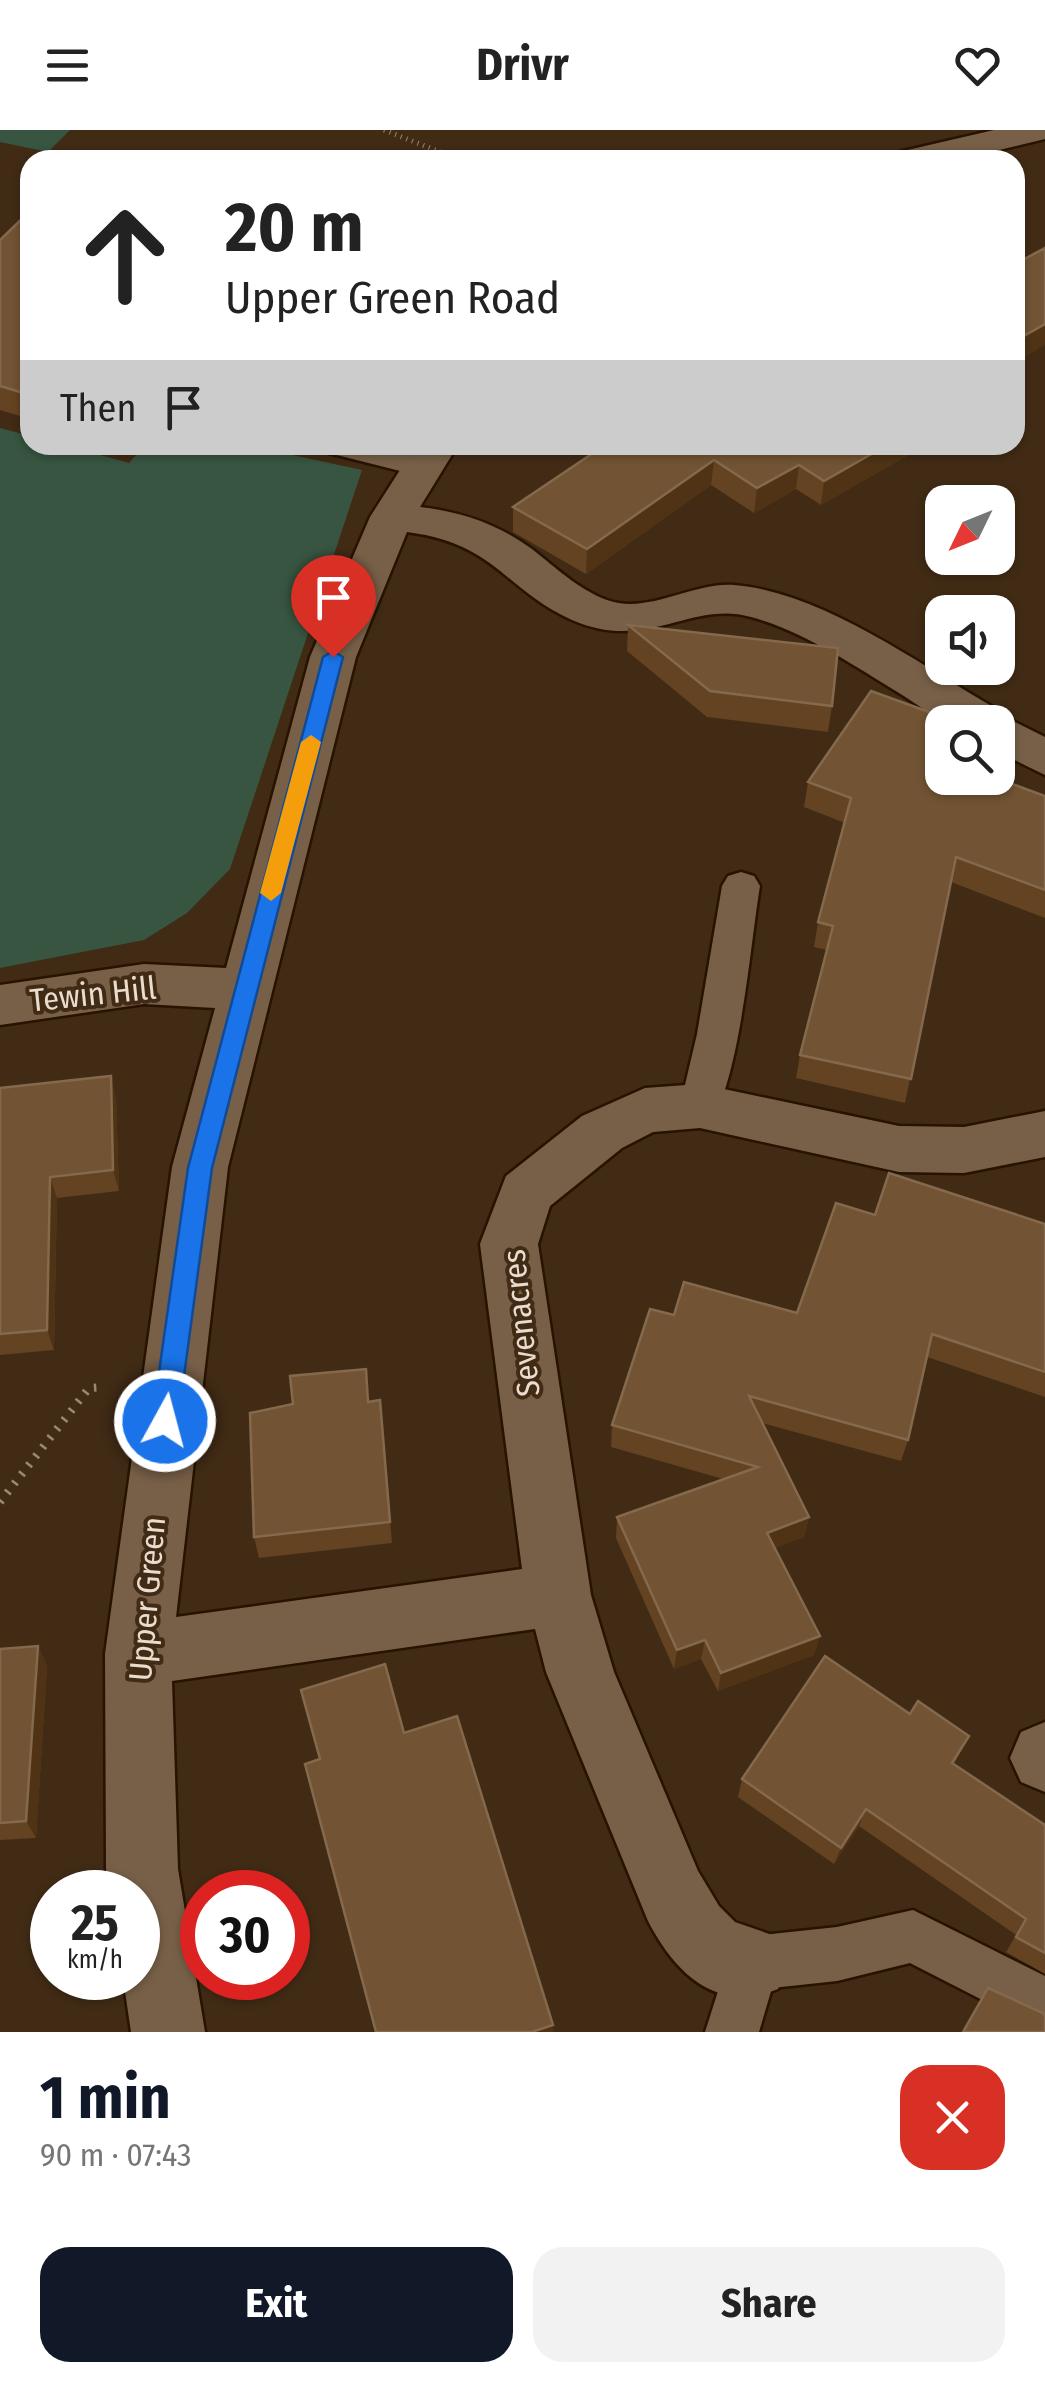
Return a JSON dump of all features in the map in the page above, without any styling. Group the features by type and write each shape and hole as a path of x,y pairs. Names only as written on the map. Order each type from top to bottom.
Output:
{"street":[{"path":"954,150 1039,130"},
{"name":"Upper Green","path":"168,2032 142,1868 138,1654 200,1168 333,657 392,517 429,456"},
{"path":"392,517 470,531 589,610 625,619 652,618 731,598 769,605 953,705"},
{"path":"1015,741 1045,758"},
{"name":"Tewin Hill","path":"0,1005 144,984 246,989"},
{"name":"Sevenacres","path":"752,1963 715,1952 693,1932 672,1896 580,1672 558,1595 509,1244 514,1218 526,1193 602,1132 645,1110 700,1106 899,1149 964,1150 1045,1134"},
{"path":"138,1654 558,1595"}],"lane":[{"path":"700,1106 717,1034 742,886"},
{"path":"732,2032 752,1963 837,1954 914,1936 1045,2005"}],"path":[{"path":"384,130 435,150"},
{"path":"0,1502 90,1388 170,1382"}],"green space":[{"path":"0,130 70,130 50,150 0,142"},
{"path":"0,428 20,433 20,455 100,455 129,463 136,455 292,455 362,470 230,869 187,913 144,940 0,968"}],"building":[{"path":"20,221 20,392 0,386 0,240"},
{"path":"1045,248 1045,324 1025,335 1025,259"},
{"path":"590,455 870,455 824,481 799,465 757,488 714,460 587,549 513,507"},
{"path":"628,625 838,648 832,706 710,691"},
{"path":"871,691 925,710 925,795 1015,795 1015,785 1045,796 1045,890 956,857 911,1079 800,1055 833,926 818,922 851,798 808,782"},
{"path":"111,1076 113,1170 50,1177 47,1330 0,1334 0,1088"},
{"path":"889,1173 1045,1224 1045,1372 932,1334 908,1440 749,1396 809,1517 767,1533 820,1636 721,1673 705,1640 677,1650 617,1517 758,1467 612,1425 650,1309 674,1315 684,1282 797,1313 836,1203 875,1215"},
{"path":"366,1369 368,1402 380,1400 390,1522 254,1537 250,1413 293,1404 290,1376"},
{"path":"38,1646 26,1821 0,1823 0,1649"},
{"path":"825,1656 910,1714 918,1701 969,1736 952,1763 1045,1825 1045,1953 1016,1937 1026,1919 866,1809 841,1848 742,1779"},
{"path":"385,1664 404,1733 457,1716 553,2025 532,2032 376,2032 305,1764 320,1759 301,1690"},
{"path":"988,1988 1045,2014 1045,2032 963,2032"}],"slow traffic":[{"path":"271,893 311,742"}],"route":[{"path":"165,1421 200,1168 333,657"}]}
